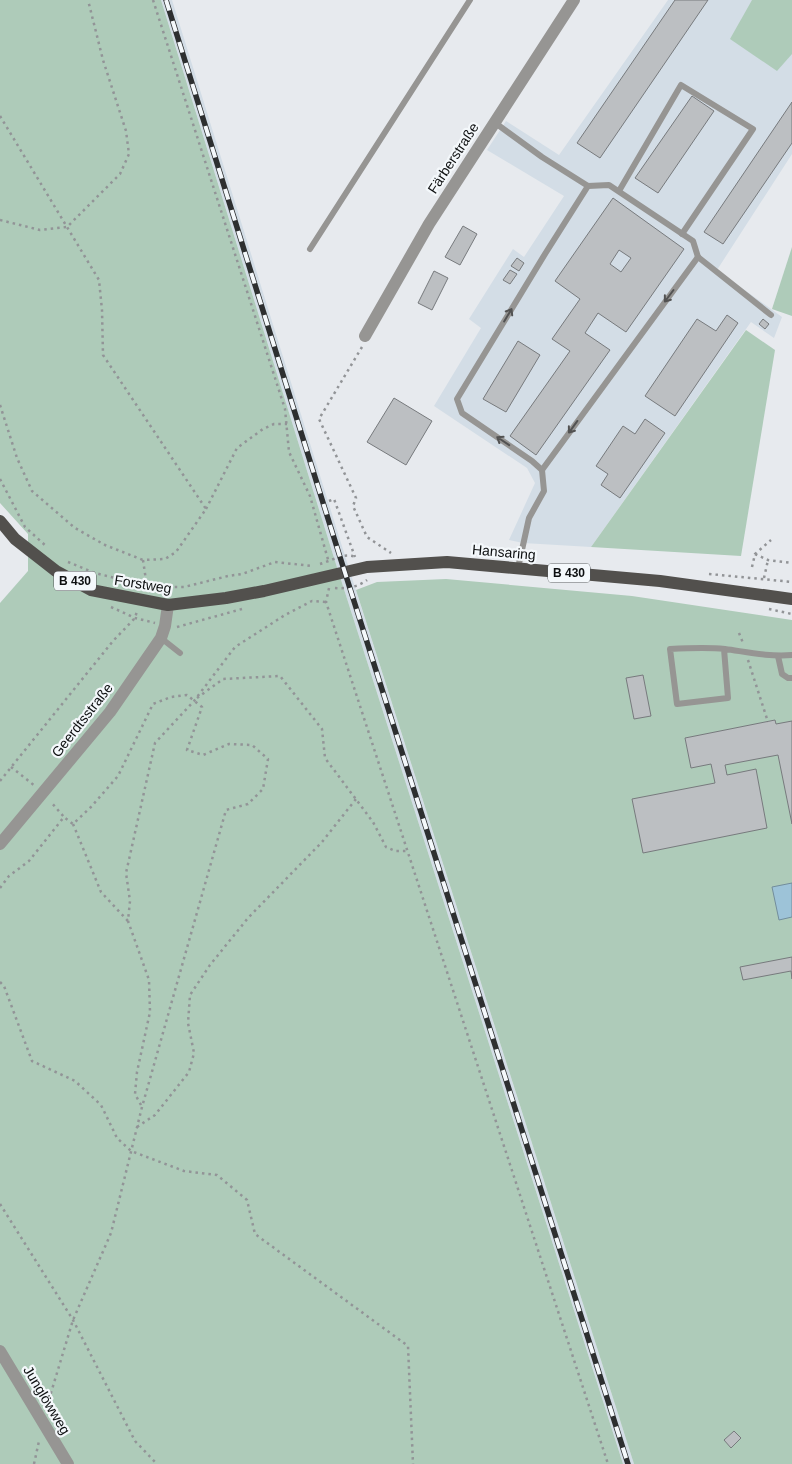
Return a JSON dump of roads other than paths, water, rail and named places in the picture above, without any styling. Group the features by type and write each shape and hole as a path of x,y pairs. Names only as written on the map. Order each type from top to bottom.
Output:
{"main road":[{"name":"Forstweg","path":"0,521 15,539 56,571 91,590 168,605 226,598 332,575"},
{"name":"Hansaring","path":"332,575 367,567 447,562 660,581 792,599"}],"street":[{"name":"Färberstraße","path":"365,336 429,224 574,0"},
{"name":"Geerdtsstraße","path":"0,844 110,712 163,632 168,605"},
{"name":"Junglöwweg","path":"0,1351 68,1464"}],"lane":[{"path":"310,249 470,0"},
{"path":"619,191 681,85 753,129 682,234"},
{"path":"494,122 542,157 588,186 609,185 693,241 698,257 770,314"},
{"path":"542,470 532,461 462,413 457,399 544,254 588,186"},
{"path":"518,568 529,518 544,491 542,470 698,257"},
{"path":"163,632 180,653"},
{"path":"724,649 728,698 676,704 670,649 724,649 778,656 792,654"},
{"path":"778,656 782,674 792,678"}],"water":[{"path":"792,883 792,917 779,920 772,887"}],"railway":[{"path":"166,0 340,557 628,1464"}]}
